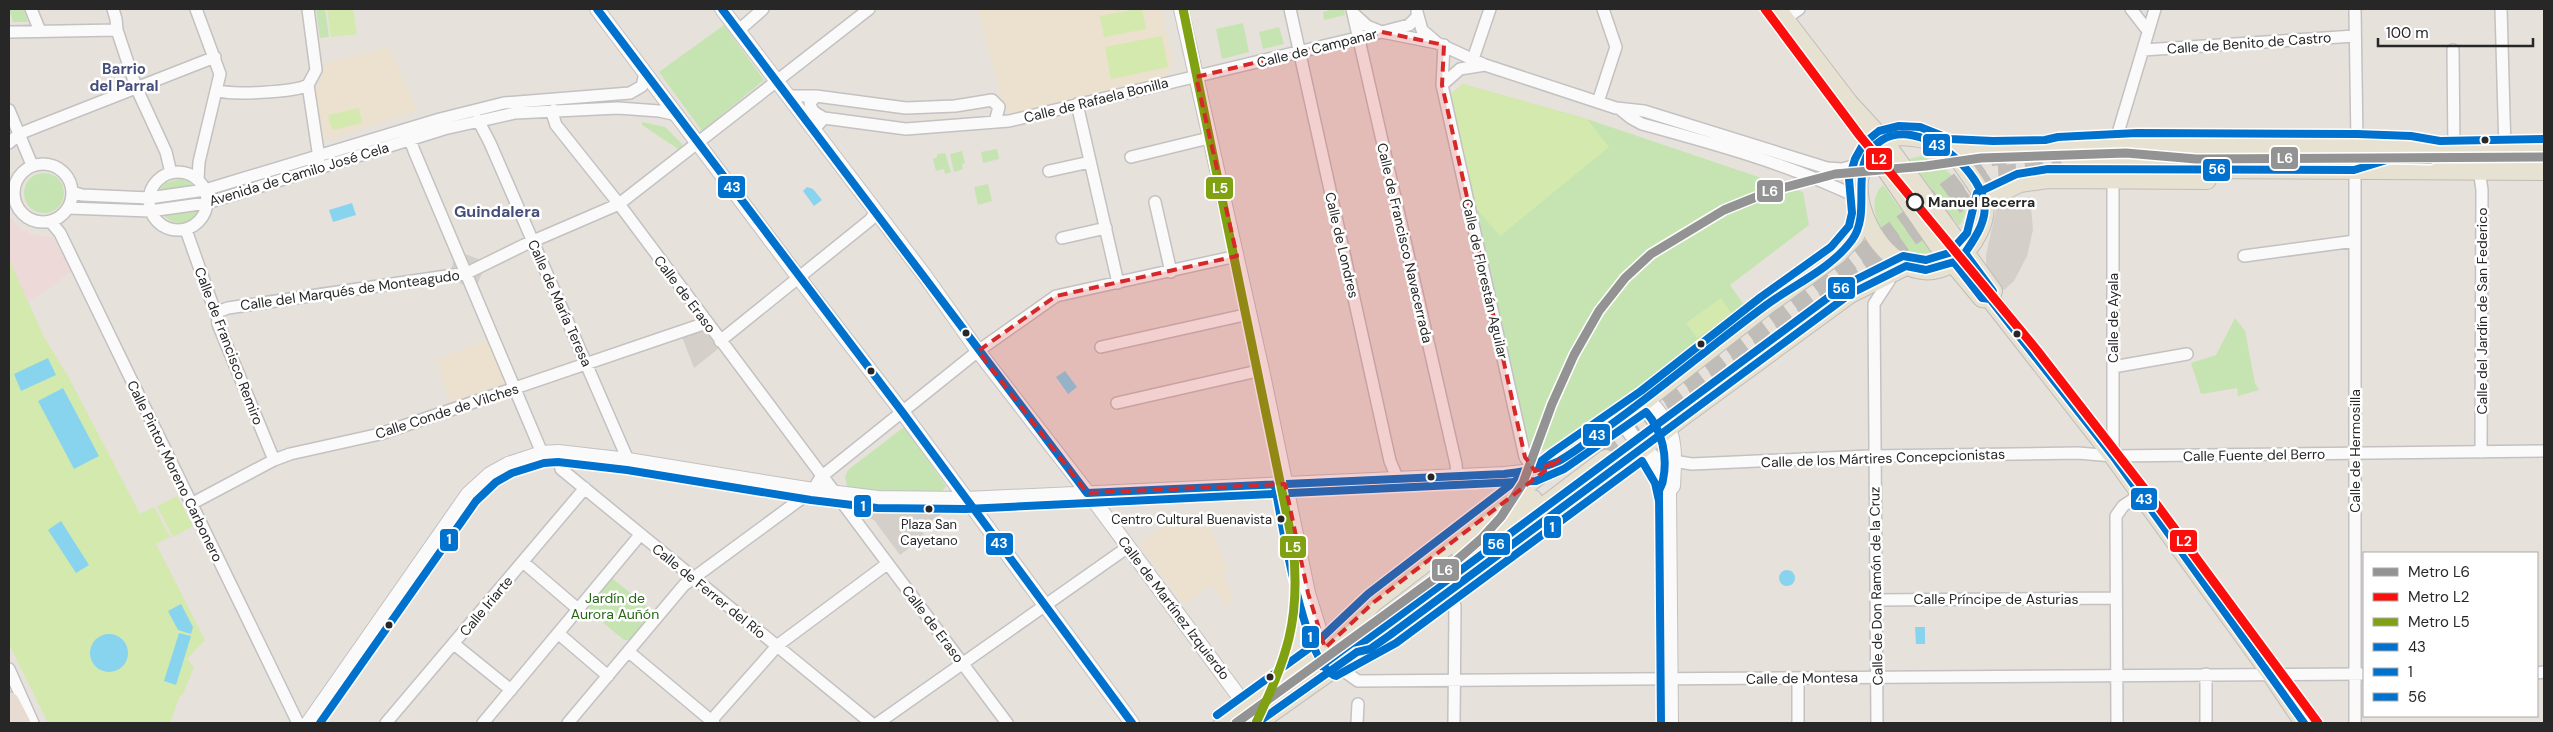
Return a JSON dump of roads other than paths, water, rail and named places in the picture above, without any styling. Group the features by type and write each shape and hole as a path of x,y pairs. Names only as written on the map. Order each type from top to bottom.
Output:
{"highway":[{"path":"9,702 20,723"}],"main road":[{"path":"1781,14 1860,117 1873,150 1937,244 1959,258 1992,292 1990,299 2113,456 2271,674 2304,723"},
{"path":"1222,723 1325,648 1363,616 1374,602 1559,460 1647,399 1767,305 1837,255 1855,236 1861,206 1860,180 1873,150 1900,136 1919,137 1948,149 1962,162 1984,200 1982,225 1976,238 1959,258 1926,270 1906,266 1879,243 1861,206"},
{"path":"1948,149 2046,150 2115,143 2357,144 2411,146 2446,151"},
{"path":"2544,149 2069,164 2544,171"},
{"path":"1984,200 2020,183 2048,179 2354,180 2391,169"},
{"path":"1357,652 1370,649 1445,594 1649,453 1682,416 1850,294 1906,266"},
{"path":"1257,723 1357,652 1366,639 1603,454 1382,609 1363,616"}],"street":[{"path":"31,9 40,31"},
{"path":"112,9 136,87 166,152 170,173"},
{"path":"196,9 220,69 217,90 199,162 198,179"},
{"path":"308,9 316,70 308,85 318,158"},
{"path":"597,9 903,413 1132,723"},
{"name":"Calle de Martínez Izquierdo","path":"722,9 1246,706"},
{"path":"738,31 763,9"},
{"name":"Calle del Marqués de Monteagudo","path":"217,312 228,308 467,273 532,241 618,204 869,9"},
{"path":"1181,9 1250,314 1308,593 1325,648 1337,666"},
{"name":"Calle de Londres","path":"1290,9 1390,461 1398,480"},
{"path":"1473,59 1493,9"},
{"path":"1598,102 1616,47 1603,9"},
{"path":"1781,14 1799,9"},
{"path":"2131,9 2148,31"},
{"path":"2115,143 2155,9"},
{"path":"2355,9 2357,144"},
{"path":"2500,9 2505,150 2508,159 2520,170"},
{"path":"1353,11 1367,26 1382,32 1409,25 1417,12"},
{"name":"Calle de Francisco Navacerrada","path":"1353,11 1456,464 1456,477"},
{"path":"1417,12 1422,30 1441,44 1485,64 1622,110 1644,111 1827,168 1842,169 1873,150"},
{"path":"9,32 117,30"},
{"name":"Calle de Campanar","path":"1196,77 1382,32 1441,44"},
{"name":"Calle de Benito de Castro","path":"2143,50 2355,36"},
{"name":"Calle de Florestán Aguilar","path":"1441,44 1442,85 1525,457 1535,471"},
{"path":"2446,151 2454,50"},
{"path":"9,143 19,134 215,57"},
{"path":"1442,85 1460,69 1485,64"},
{"name":"Avenida de Camilo José Cela","path":"72,192 82,195 149,198 205,190 504,103 630,93 642,86 645,73"},
{"name":"Calle de Rafaela Bonilla","path":"824,118 906,129 1010,121 1196,77"},
{"path":"217,90 227,93 288,91 308,85"},
{"path":"788,96 816,96 906,108 955,106 992,100 999,107 995,122"},
{"path":"814,129 824,118 814,113 811,108 810,103 816,96"},
{"path":"1077,104 1118,283"},
{"name":"Avenida de Camilo José Cela","path":"68,208 150,211 207,203 478,120 515,113 618,108 659,111 678,115"},
{"path":"9,110 32,165"},
{"name":"Calle de Eraso","path":"554,110 552,113 556,125 618,204 1007,723"},
{"path":"1622,110 1630,118 1642,124 1780,166 1832,185 1861,206"},
{"name":"Calle de María Teresa","path":"478,120 490,143 628,460"},
{"name":"Avenida de Camilo José Cela","path":"396,133 410,140"},
{"path":"1131,157 1209,138"},
{"path":"410,140 542,453"},
{"path":"1049,171 1090,162"},
{"path":"46,164 62,170 68,177 72,192 68,208 61,215 50,221 35,221 27,217 20,211 12,192 15,184 14,175 32,165 46,164"},
{"name":"Calle del Jardín de San Federico","path":"2479,170 2482,190 2481,452"},
{"path":"184,172 198,179 205,190 207,203 200,222 186,230 172,230 162,226 150,211 149,198 157,180 170,173 184,172"},
{"name":"Calle de Ayala","path":"2113,180 2113,456"},
{"name":"Calle de Hermosilla","path":"2354,180 2355,454 2360,674 2355,723"},
{"path":"1155,202 1171,272"},
{"path":"720,341 870,220 875,213"},
{"name":"Calle Pintor Moreno Carbonero","path":"50,221 60,233 298,723"},
{"path":"1062,238 1106,228"},
{"name":"Calle de Francisco Remiro","path":"186,230 213,306 217,312 218,324 274,460"},
{"path":"2244,256 2354,241"},
{"path":"568,723 692,578 813,490 821,477 978,351 1056,296 1237,256"},
{"name":"Calle de Don Ramón de la Cruz","path":"1877,723 1874,304 1889,282 1889,273"},
{"path":"1101,347 1250,314"},
{"name":"Calle Conde de Vilches","path":"191,504 274,460 290,454 380,434 706,323"},
{"path":"2113,367 2187,354"},
{"path":"1117,403 1262,370"},
{"path":"1647,399 1660,411 1671,428 1674,439 1673,486 1669,491"},
{"path":"1621,418 1631,434 1649,453 1669,491 1671,723"},
{"name":"Calle Fuente del Berro","path":"2113,456 2544,451"},
{"path":"308,723 468,494 497,470 542,453 558,452 628,460 813,490 878,498 966,499 1456,477 1535,471 1559,460"},
{"name":"Calle de Ferrer del Río","path":"558,452 561,469 871,723"},
{"name":"Calle de los Mártires Concepcionistas","path":"1649,453 1675,462 1692,464 1874,456 2078,453 2113,456"},
{"name":"Calle Iriarte","path":"386,723 585,488"},
{"path":"2117,723 2116,516 2123,506 2141,494"},
{"path":"483,723 640,535"},
{"path":"878,723 1128,547"},
{"path":"523,562 579,610"},
{"path":"629,652 712,722 778,645 888,564"},
{"path":"1445,594 1450,597 1454,606 1454,723"},
{"name":"Calle Príncipe de Asturias","path":"1876,600 2116,598"},
{"path":"559,634 608,676"},
{"path":"454,644 511,690"},
{"name":"Calle de Montesa","path":"1337,666 1358,681 1454,682 2360,674"},
{"path":"9,669 33,723"},
{"path":"2206,674 2206,723"},
{"path":"1798,678 1798,723"},
{"path":"1358,704 1358,723"},
{"path":"1244,723 1246,706"}],"water":[{"path":"807,187 813,189 822,200 814,206 803,191"},
{"path":"352,203 356,215 333,222 329,210"},
{"path":"48,358 56,375 21,391 14,374"},
{"path":"1065,371 1077,387 1068,394 1056,377"},
{"path":"63,388 99,456 74,469 38,401"},
{"path":"61,521 89,565 76,573 48,530"},
{"path":"1784,570 1790,570 1795,575 1793,584 1784,586 1779,581 1779,575"},
{"path":"181,604 193,627 191,634 178,630 168,611"},
{"path":"1915,627 1925,627 1925,644 1916,644"},
{"path":"179,633 191,636 176,685 164,681"},
{"path":"109,634 123,639 128,653 123,667 109,672 95,667 90,653 95,639"}],"tunnel":[{"path":"1599,450 1991,157 2012,155"},
{"path":"1649,428 1998,174 2069,169"}],"metro line":[{"name":"L5","path":"1183,9 1293,545 1295,595 1289,637 1276,678 1256,723"},
{"name":"L2","path":"1765,9 1860,136 2036,349 2157,505 2318,723"},
{"name":"L6","path":"1236,723 1441,574 1481,539 1501,517 1523,483 1552,404 1574,355 1599,311 1625,278 1651,254 1724,210 1771,191 1835,174 1926,166 1981,158 2126,153 2196,159 2544,157"}],"place":[{"name":"Manuel Becerra","path":"1915,202"},
{"name":"Plaza San Cayetano","path":"929,509"},
{"name":"Centro Cultural Buenavista","path":"1281,519"}],"district":[{"name":"Barrio del Parral","path":"124,78"},
{"name":"Guindalera","path":"497,211"}],"park label":[{"name":"Jardín de Aurora Auñón","path":"615,606"}]}
